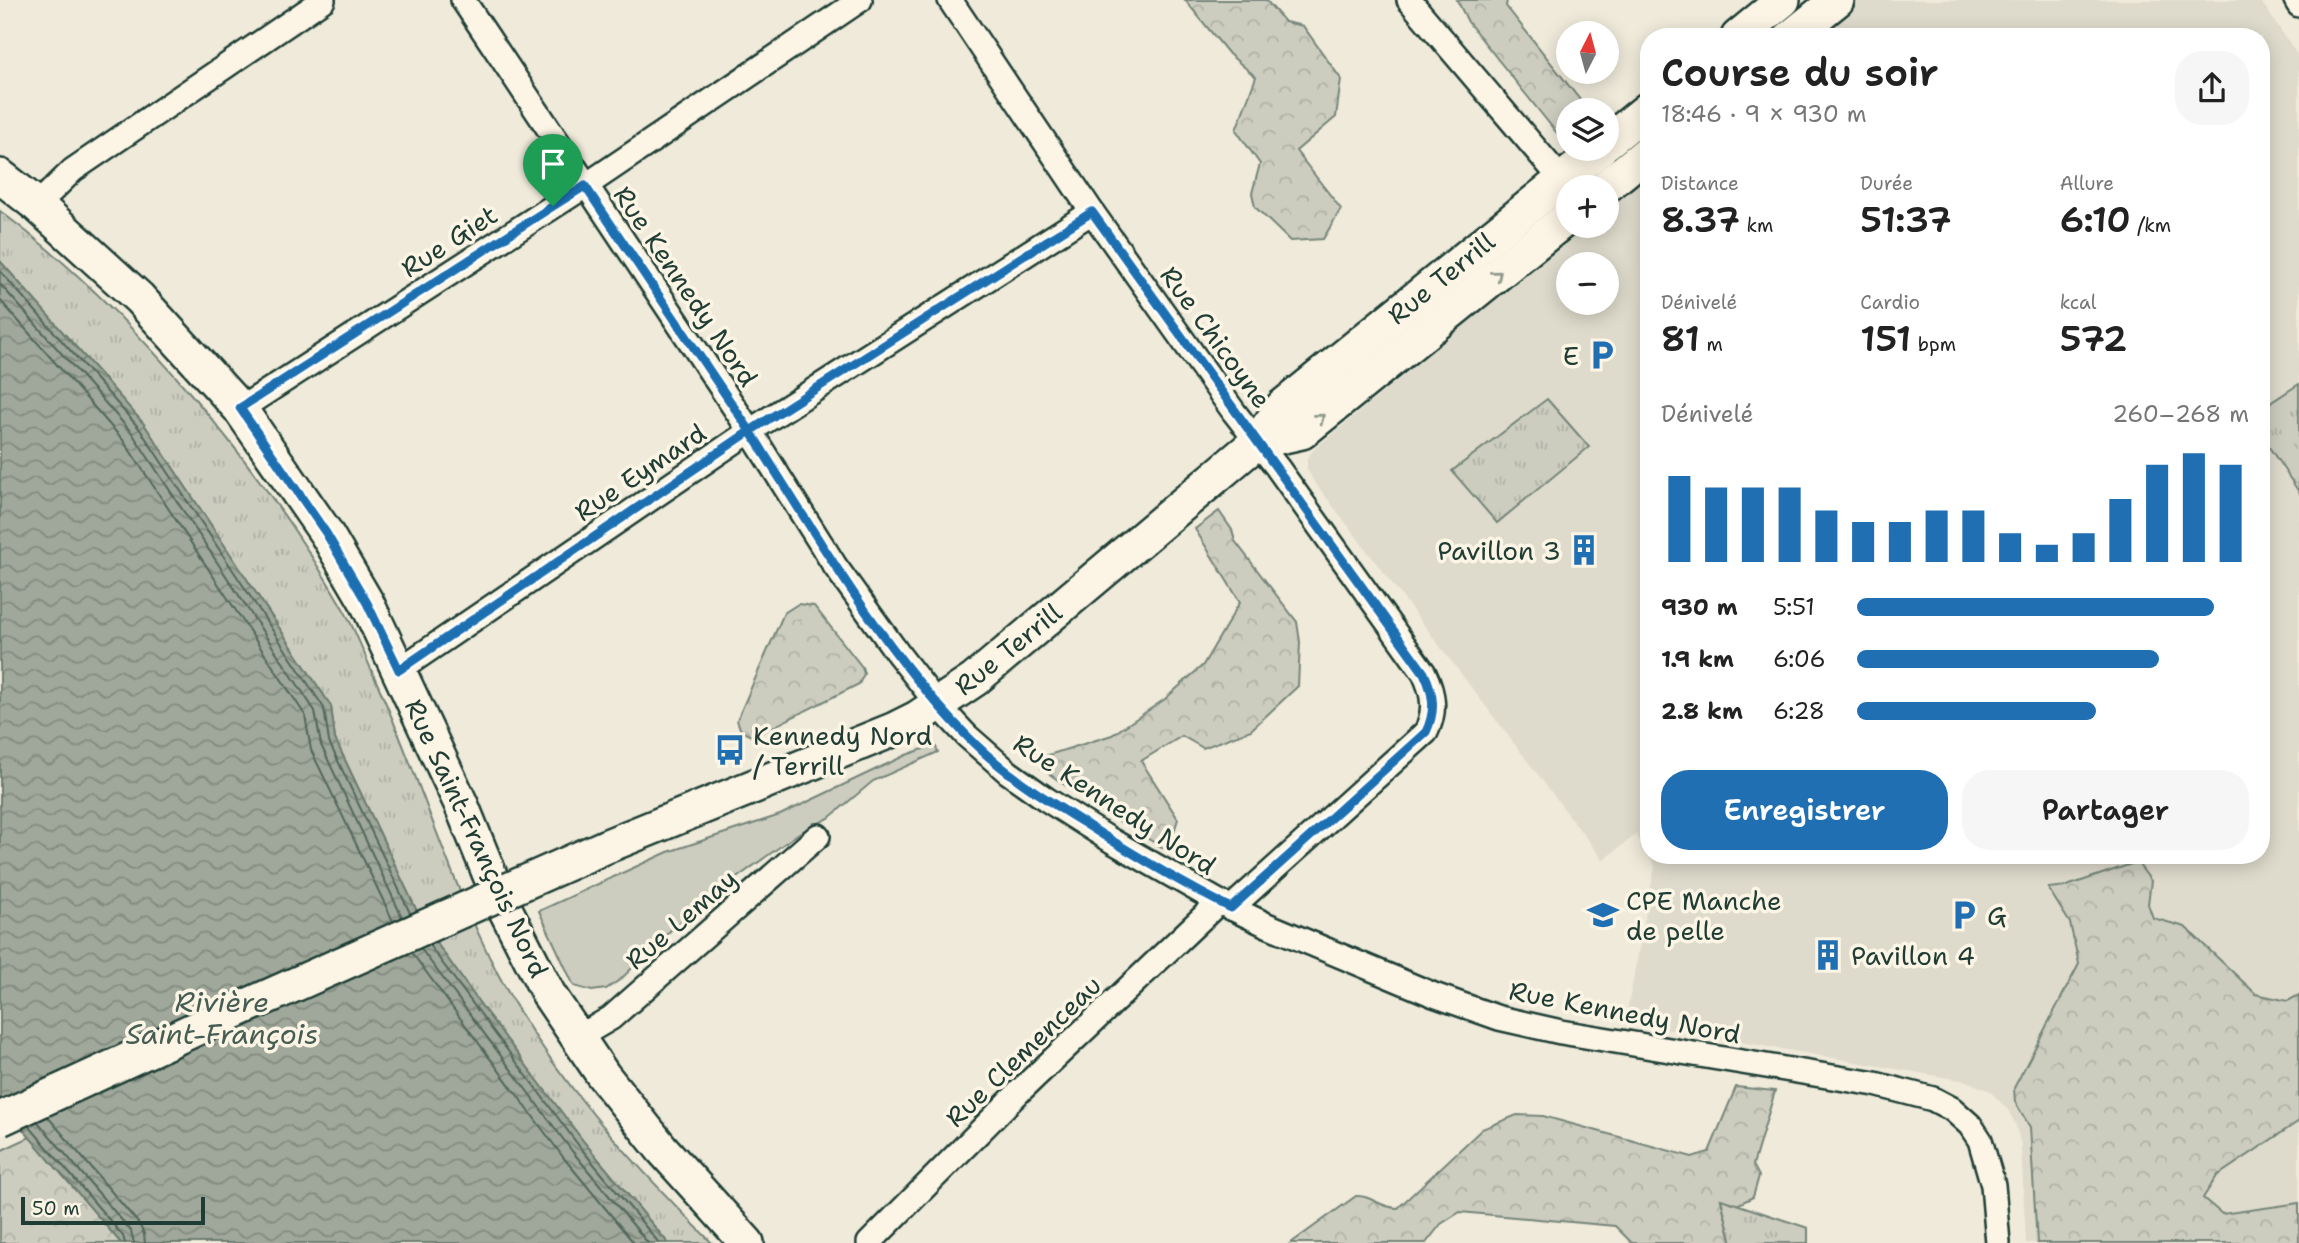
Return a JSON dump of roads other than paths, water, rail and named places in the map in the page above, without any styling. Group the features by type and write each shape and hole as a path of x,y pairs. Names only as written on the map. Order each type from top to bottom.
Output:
{"street":[{"path":"37,205 73,170 323,0"},
{"name":"Rue Kennedy Nord","path":"463,0 750,431 835,566 938,705 967,736 998,763 1046,799 1123,848 1225,905 1434,995 1510,1021 1561,1032 1875,1084 1933,1099 1952,1108 1970,1125 1980,1140 1993,1185 1998,1243"},
{"name":"Rue Giet","path":"240,408 585,186 860,0"},
{"name":"Rue Chicoyne","path":"950,0 1092,212 1424,673 1432,690 1433,705"},
{"path":"1409,0 1558,175"},
{"path":"1749,28 1783,0"},
{"path":"1802,28 1837,0"},
{"path":"2296,0 2299,5"},
{"path":"1619,133 1640,116"},
{"path":"1619,176 1640,159"},
{"name":"Rue Terrill","path":"1573,175 1588,161"},
{"name":"Rue Saint-François Nord","path":"0,176 37,205 139,298 240,408 326,533 367,603 461,804 498,895 520,942 550,995 603,1075 662,1149 747,1243"},
{"name":"Rue Terrill","path":"0,1119 607,846 917,718 974,680 1257,442 1283,406 1556,190"},
{"name":"Rue Eymard","path":"399,670 750,431 1092,212"},
{"name":"Rue Terrill","path":"1257,442 1302,432 1556,227"},
{"name":"Rue Clemenceau","path":"869,1243 1040,1072 1225,905 1426,732 1432,719 1433,705"},
{"name":"Rue Lemay","path":"577,1038 611,1018 818,836"}],"water":[{"name":"Rivière Saint-François","path":"0,261 144,424 331,706 335,739 423,924 584,1142 668,1243 121,1243 0,1103"}],"place":[{"name":"E","path":"1602,355"},
{"name":"Pavillon 3","path":"1584,550"},
{"name":"Kennedy Nord / Terrill","path":"730,750"},
{"name":"CPE Manche de pelle","path":"1603,915"},
{"name":"G","path":"1964,915"},
{"name":"Pavillon 4","path":"1828,955"}]}
